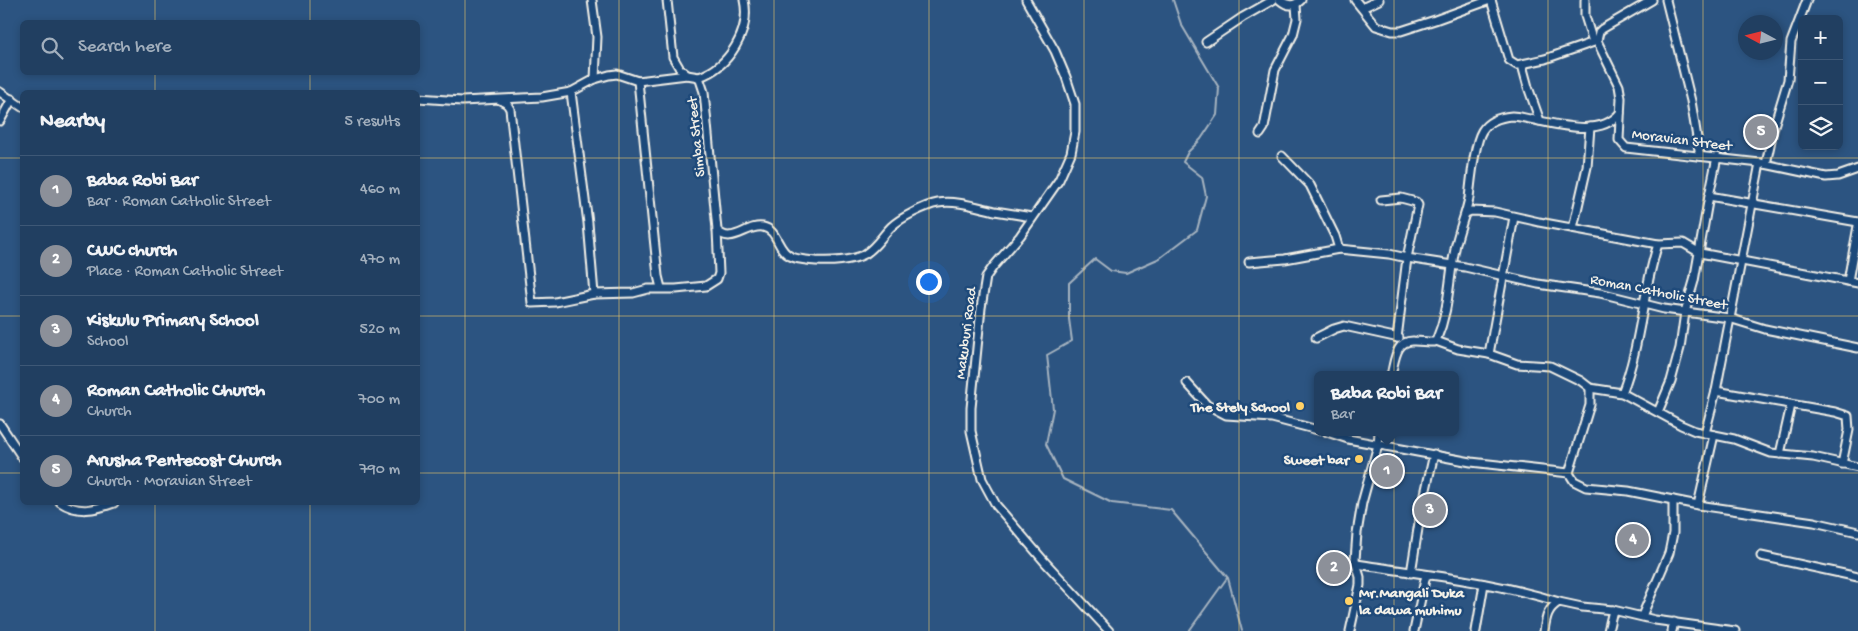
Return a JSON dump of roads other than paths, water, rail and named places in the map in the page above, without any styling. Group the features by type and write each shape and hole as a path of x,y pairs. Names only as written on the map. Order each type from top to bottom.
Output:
{"street":[{"path":"592,0 597,37 595,79"},
{"path":"667,0 673,57 680,69 687,75"},
{"path":"699,77 724,63 739,39 746,17 744,0"},
{"name":"Makuburi Road","path":"1026,0 1055,51 1066,77 1074,104 1075,132 1072,153 1059,180 1020,236 986,277 971,408 971,431 982,479 996,505 1044,561 1109,631"},
{"path":"1206,42 1243,16 1273,0"},
{"path":"1260,134 1264,128 1275,70 1293,34 1297,19 1299,2 1288,5 1280,0"},
{"path":"1355,0 1376,26 1383,30 1401,31 1490,0 1509,60 1517,65 1551,57 1595,42 1602,29 1652,0"},
{"path":"1362,8 1379,0"},
{"name":"Moravian Street","path":"1585,0 1585,16 1595,42 1619,86 1619,140 1626,148 1718,157 1826,177 1838,176 1858,169"},
{"path":"1705,433 1716,391 1752,205 1788,80 1791,42 1807,0"},
{"path":"1667,1 1691,102 1700,156"},
{"path":"1522,65 1540,121"},
{"name":"Simba Street","path":"420,98 462,101 542,97 571,92 595,79 617,74 638,81 687,75 699,77 704,92 717,230 719,273 717,279 706,286 676,289 661,288"},
{"path":"497,99 504,101 510,109 532,303 555,302 594,294 633,293 661,288 658,276 638,81"},
{"path":"0,92 20,106"},
{"path":"571,92 588,223 594,294"},
{"path":"0,121 12,100"},
{"path":"1436,341 1445,319 1458,235 1466,213 1476,152 1482,131 1488,124 1498,118 1514,116 1566,126 1590,127 1607,124 1615,120 1620,113"},
{"path":"1573,228 1587,167 1590,127"},
{"path":"1282,156 1310,185 1335,236 1339,249"},
{"path":"1658,412 1671,380 1680,348 1685,312 1700,253 1709,196 1718,157"},
{"path":"1709,196 1858,222"},
{"path":"1380,200 1401,198 1418,204 1407,258 1397,338"},
{"path":"717,230 721,234 729,236 759,226 767,227 773,232 787,255 817,261 838,260 863,255 873,248 898,222 932,204 946,202 1032,217"},
{"path":"1466,213 1495,212 1658,244 1683,242 1700,253 1858,283"},
{"path":"1489,354 1514,216"},
{"path":"1848,281 1858,226"},
{"path":"1622,393 1630,372 1650,272 1658,244"},
{"name":"Roman Catholic Street","path":"1249,262 1285,259 1339,249 1389,254 1453,265 1538,284 1600,293 1685,312 1729,318 1765,329 1858,348"},
{"path":"1316,338 1344,326 1397,338 1436,341 1458,349 1489,354 1517,364 1550,366 1590,388 1622,393 1680,426 1695,431 1743,442 1767,452 1813,457 1858,467"},
{"path":"1392,371 1399,347 1411,340"},
{"path":"1187,383 1207,405 1226,415 1272,418 1314,429"},
{"path":"1590,388 1590,405 1569,473 1574,481 1586,487 1628,491 1698,505 1814,522 1858,532"},
{"path":"1716,391 1835,412 1848,416 1849,430 1842,464"},
{"path":"1780,454 1791,405"},
{"path":"0,424 20,454"},
{"path":"1698,505 1714,435"},
{"path":"1339,436 1414,452 1496,466 1569,473"},
{"path":"1350,631 1360,585 1355,551 1362,503 1378,445 1379,436"},
{"path":"1411,573 1420,516 1434,454"},
{"path":"1642,616 1669,553 1673,533 1673,500"},
{"path":"65,505 78,510 87,510 106,505"},
{"path":"1761,556 1858,578"},
{"path":"1356,564 1484,584 1582,607 1613,610 1735,631"},
{"path":"1414,631 1426,575"},
{"path":"1476,631 1484,584"},
{"path":"1544,631 1548,612 1558,602"},
{"path":"1608,631 1613,610"},
{"path":"1672,631 1674,622"}],"waterway":[{"path":"1173,0 1181,24 1219,88 1217,115 1201,139 1188,152 1183,162 1202,177 1206,196 1197,230 1160,258 1126,273 1111,271 1095,259 1069,283 1069,319 1072,341 1047,355 1053,409 1046,444 1063,479 1112,503 1171,510 1228,578 1242,631"},
{"path":"1189,631 1227,578"}],"place":[{"name":"Arusha Pentecost Church","path":"1761,132"},
{"name":"The Stely School","path":"1300,406"},
{"name":"Sweet bar","path":"1359,459"},
{"name":"Baba Robi Bar","path":"1387,471"},
{"name":"Kiskulu Primary School","path":"1430,510"},
{"name":"Roman Catholic Church","path":"1633,540"},
{"name":"CWC church","path":"1334,568"},
{"name":"Mr.Mangali Duka la dawa muhimu","path":"1349,601"}]}
